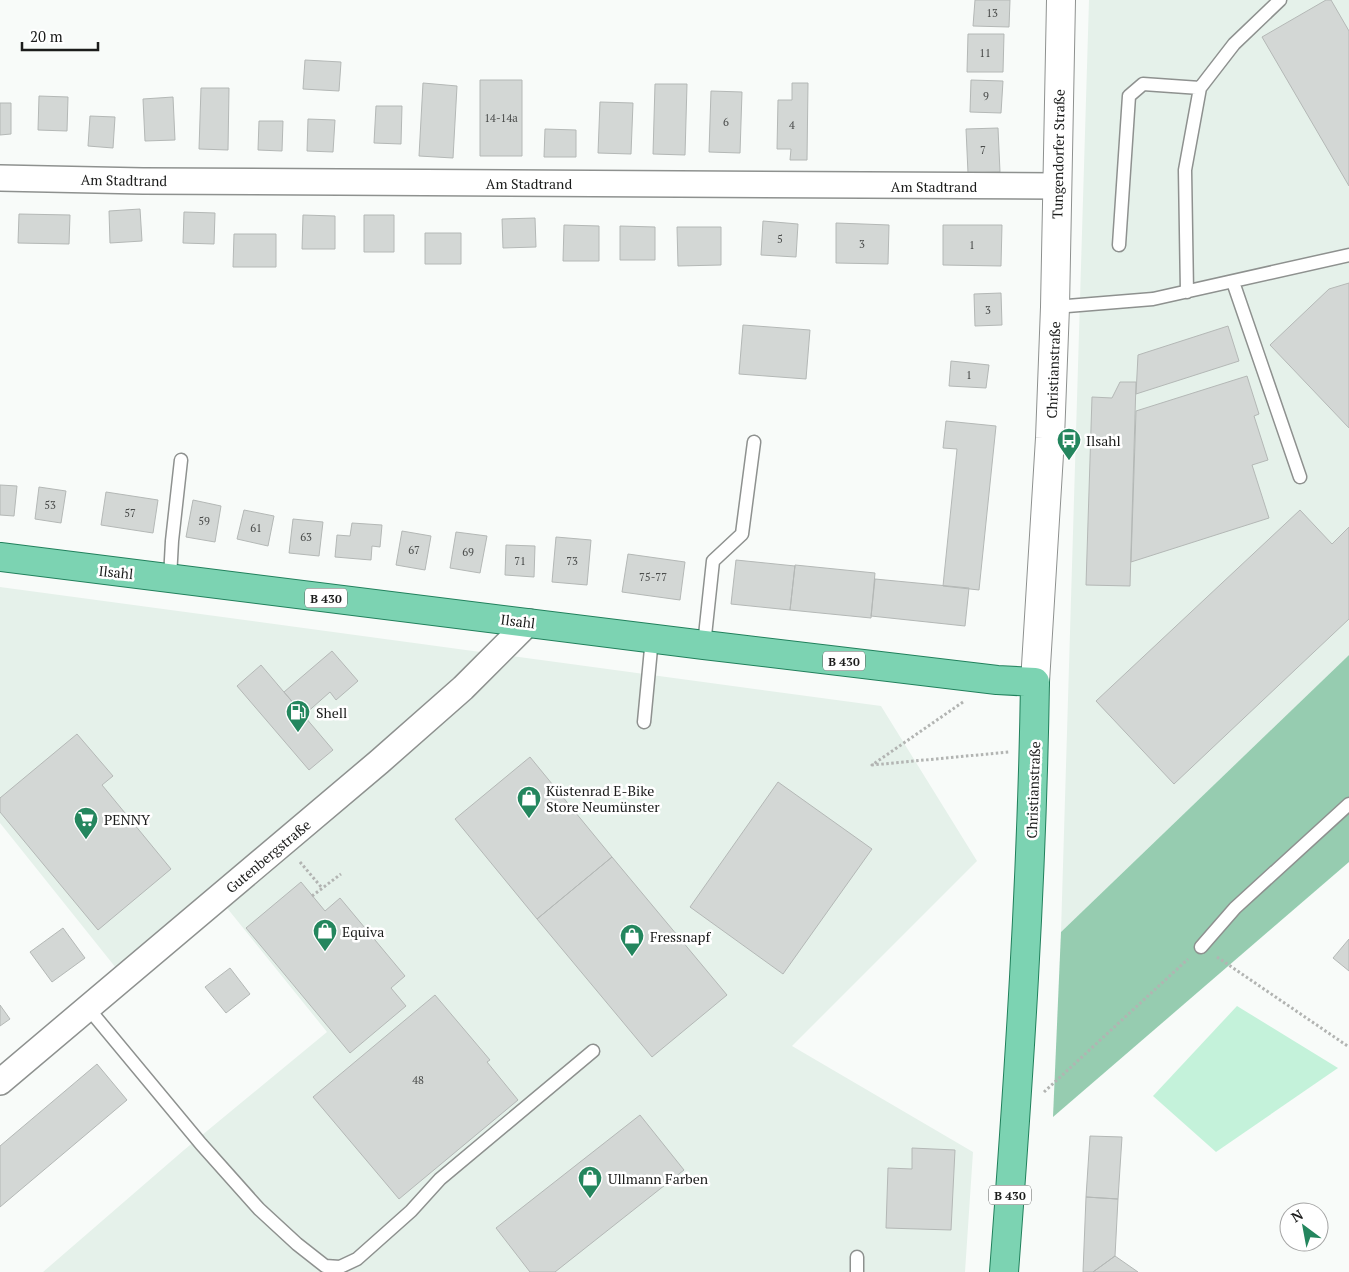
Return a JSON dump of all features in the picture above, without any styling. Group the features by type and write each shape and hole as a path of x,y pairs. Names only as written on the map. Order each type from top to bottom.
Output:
{"main road":[{"name":"Tungendorfer Straße","path":"1055,307 1061,0"},
{"name":"Christianstraße","path":"1004,1272 1026,952 1035,682 1050,438 1055,307"},
{"name":"Ilsahl","path":"0,557 704,645 997,680 1035,682"}],"street":[{"name":"Am Stadtrand","path":"0,178 152,181 1057,186"},
{"name":"Gutenbergstraße","path":"0,1082 284,843 463,688 528,622"}],"lane":[{"path":"1187,292 1185,170 1200,88 1234,44 1280,0"},
{"path":"1120,245 1129,96 1143,84 1200,88"},
{"path":"1055,307 1153,299 1349,255"},
{"path":"1233,282 1300,477"},
{"path":"704,645 713,561 742,534 754,442"},
{"path":"170,578 181,460"},
{"path":"644,722 652,638"},
{"path":"1201,947 1235,908 1349,804"},
{"path":"88,1008 201,1144 259,1209 297,1244 325,1266 340,1267 357,1259 411,1211 440,1179 593,1051"},
{"path":"857,1257 857,1272"}],"path":[{"path":"997,680 872,765 1034,749"},
{"path":"284,843 322,888"},
{"path":"312,896 341,874"},
{"path":"1016,1118 1201,947 1349,1048"}],"shaded area":[{"path":"1089,0 1349,0 1349,655 1061,932"},
{"path":"0,587 881,706 977,861 792,1046 973,1152 965,1272 43,1272 184,1150 327,1032 215,893 120,973 0,823"}],"green space":[{"path":"1349,655 1349,862 1053,1117 1061,932"},
{"path":"1237,1006 1338,1068 1216,1152 1153,1096"}],"building":[{"path":"975,0 1010,0 1009,27 973,26"},
{"path":"1326,0 1331,0 1349,31 1349,186 1262,37"},
{"path":"968,34 1004,34 1003,72 967,72"},
{"path":"305,60 341,62 339,91 303,89"},
{"path":"480,80 522,80 522,156 480,156"},
{"path":"971,80 1003,81 1001,113 970,112"},
{"path":"423,83 457,86 453,158 419,156"},
{"path":"792,83 808,83 807,160 790,160 791,149 777,149 778,100 792,100"},
{"path":"655,84 687,84 685,155 653,154"},
{"path":"201,88 229,88 228,150 199,149"},
{"path":"711,91 742,92 740,153 709,152"},
{"path":"39,96 68,97 67,131 38,130"},
{"path":"173,97 175,140 145,141 143,99"},
{"path":"600,102 633,103 631,154 598,153"},
{"path":"0,103 11,103 11,134 0,135"},
{"path":"376,106 402,106 401,144 374,143"},
{"path":"90,116 115,117 113,148 88,146"},
{"path":"308,119 335,120 333,152 307,151"},
{"path":"259,121 283,121 282,151 258,150"},
{"path":"998,128 1000,172 968,173 966,129"},
{"path":"545,129 576,130 576,157 544,157"},
{"path":"140,209 142,241 110,243 109,211"},
{"path":"184,212 215,213 214,244 183,243"},
{"path":"19,214 70,215 69,244 18,243"},
{"path":"303,215 335,216 335,249 302,249"},
{"path":"364,215 394,215 394,252 364,252"},
{"path":"535,218 536,247 503,248 502,219"},
{"path":"763,221 798,224 796,257 761,255"},
{"path":"836,223 889,225 888,264 836,263"},
{"path":"564,225 599,226 599,261 563,261"},
{"path":"943,225 1002,225 1001,266 943,265"},
{"path":"620,226 655,227 655,260 620,260"},
{"path":"677,227 721,227 721,265 678,266"},
{"path":"425,233 461,233 461,264 425,264"},
{"path":"234,234 276,234 276,267 233,267"},
{"path":"1349,283 1349,428 1270,345 1329,289"},
{"path":"1001,293 1002,325 975,326 974,294"},
{"path":"743,325 810,330 806,379 739,374"},
{"path":"1228,326 1239,361 1136,394 1138,355"},
{"path":"951,361 989,365 986,388 949,386"},
{"path":"1247,376 1259,414 1254,416 1268,460 1252,465 1269,518 1131,562 1136,411"},
{"path":"1120,382 1136,382 1130,586 1086,585 1092,397 1112,398"},
{"path":"946,421 996,426 979,590 943,586 957,449 943,448"},
{"path":"0,485 17,486 14,516 0,515"},
{"path":"39,487 66,491 61,523 35,519"},
{"path":"106,492 158,500 153,533 101,525"},
{"path":"193,500 221,506 215,542 186,537"},
{"path":"244,510 274,516 268,546 237,539"},
{"path":"1300,510 1332,544 1349,527 1349,619 1174,784 1096,701"},
{"path":"293,519 323,522 319,556 289,553"},
{"path":"352,523 382,525 380,547 372,546 371,560 335,557 337,535 350,536"},
{"path":"402,531 431,536 425,570 396,565"},
{"path":"456,532 487,536 480,573 450,568"},
{"path":"556,537 591,540 587,585 552,582"},
{"path":"506,545 535,546 534,577 505,575"},
{"path":"628,554 685,562 680,600 622,592"},
{"path":"736,560 795,566 790,610 731,604"},
{"path":"795,565 875,573 871,618 790,610"},
{"path":"875,579 969,588 965,626 871,616"},
{"path":"332,651 358,681 336,700 330,692 304,715 284,692"},
{"name":"Shell","path":"261,665 333,750 309,770 237,686"},
{"name":"PENNY","path":"77,734 113,776 102,785 171,869 98,930 0,812 0,798"},
{"path":"530,757 612,857 537,919 455,819"},
{"path":"778,782 872,849 783,974 690,907"},
{"name":"Fressnapf","path":"612,857 727,995 652,1057 537,919"},
{"name":"Equiva","path":"301,882 325,911 340,898 405,976 391,988 406,1006 350,1053 246,928"},
{"path":"63,928 85,958 52,982 30,952"},
{"path":"1349,939 1349,971 1333,958"},
{"path":"230,968 250,994 226,1013 205,987"},
{"path":"435,995 490,1060 487,1062 518,1100 399,1199 313,1097"},
{"path":"0,1005 10,1019 0,1026"},
{"path":"97,1064 127,1100 0,1207 0,1146"},
{"name":"Ullmann Farben","path":"640,1115 684,1170 555,1272 530,1272 496,1228"},
{"path":"1090,1136 1122,1137 1118,1199 1086,1197"},
{"path":"912,1148 955,1150 951,1230 886,1228 888,1168 912,1169"},
{"path":"1086,1197 1118,1199 1115,1256 1093,1272 1083,1272"},
{"path":"1115,1256 1138,1272 1093,1272"}],"place":[{"name":"Ilsahl","path":"1069,461"},
{"name":"Shell","path":"298,733"},
{"name":"Küstenrad E-Bike Store Neumünster","path":"529,819"},
{"name":"PENNY","path":"86,840"},
{"name":"Equiva","path":"325,952"},
{"name":"Fressnapf","path":"632,957"},
{"name":"Ullmann Farben","path":"590,1199"}]}
